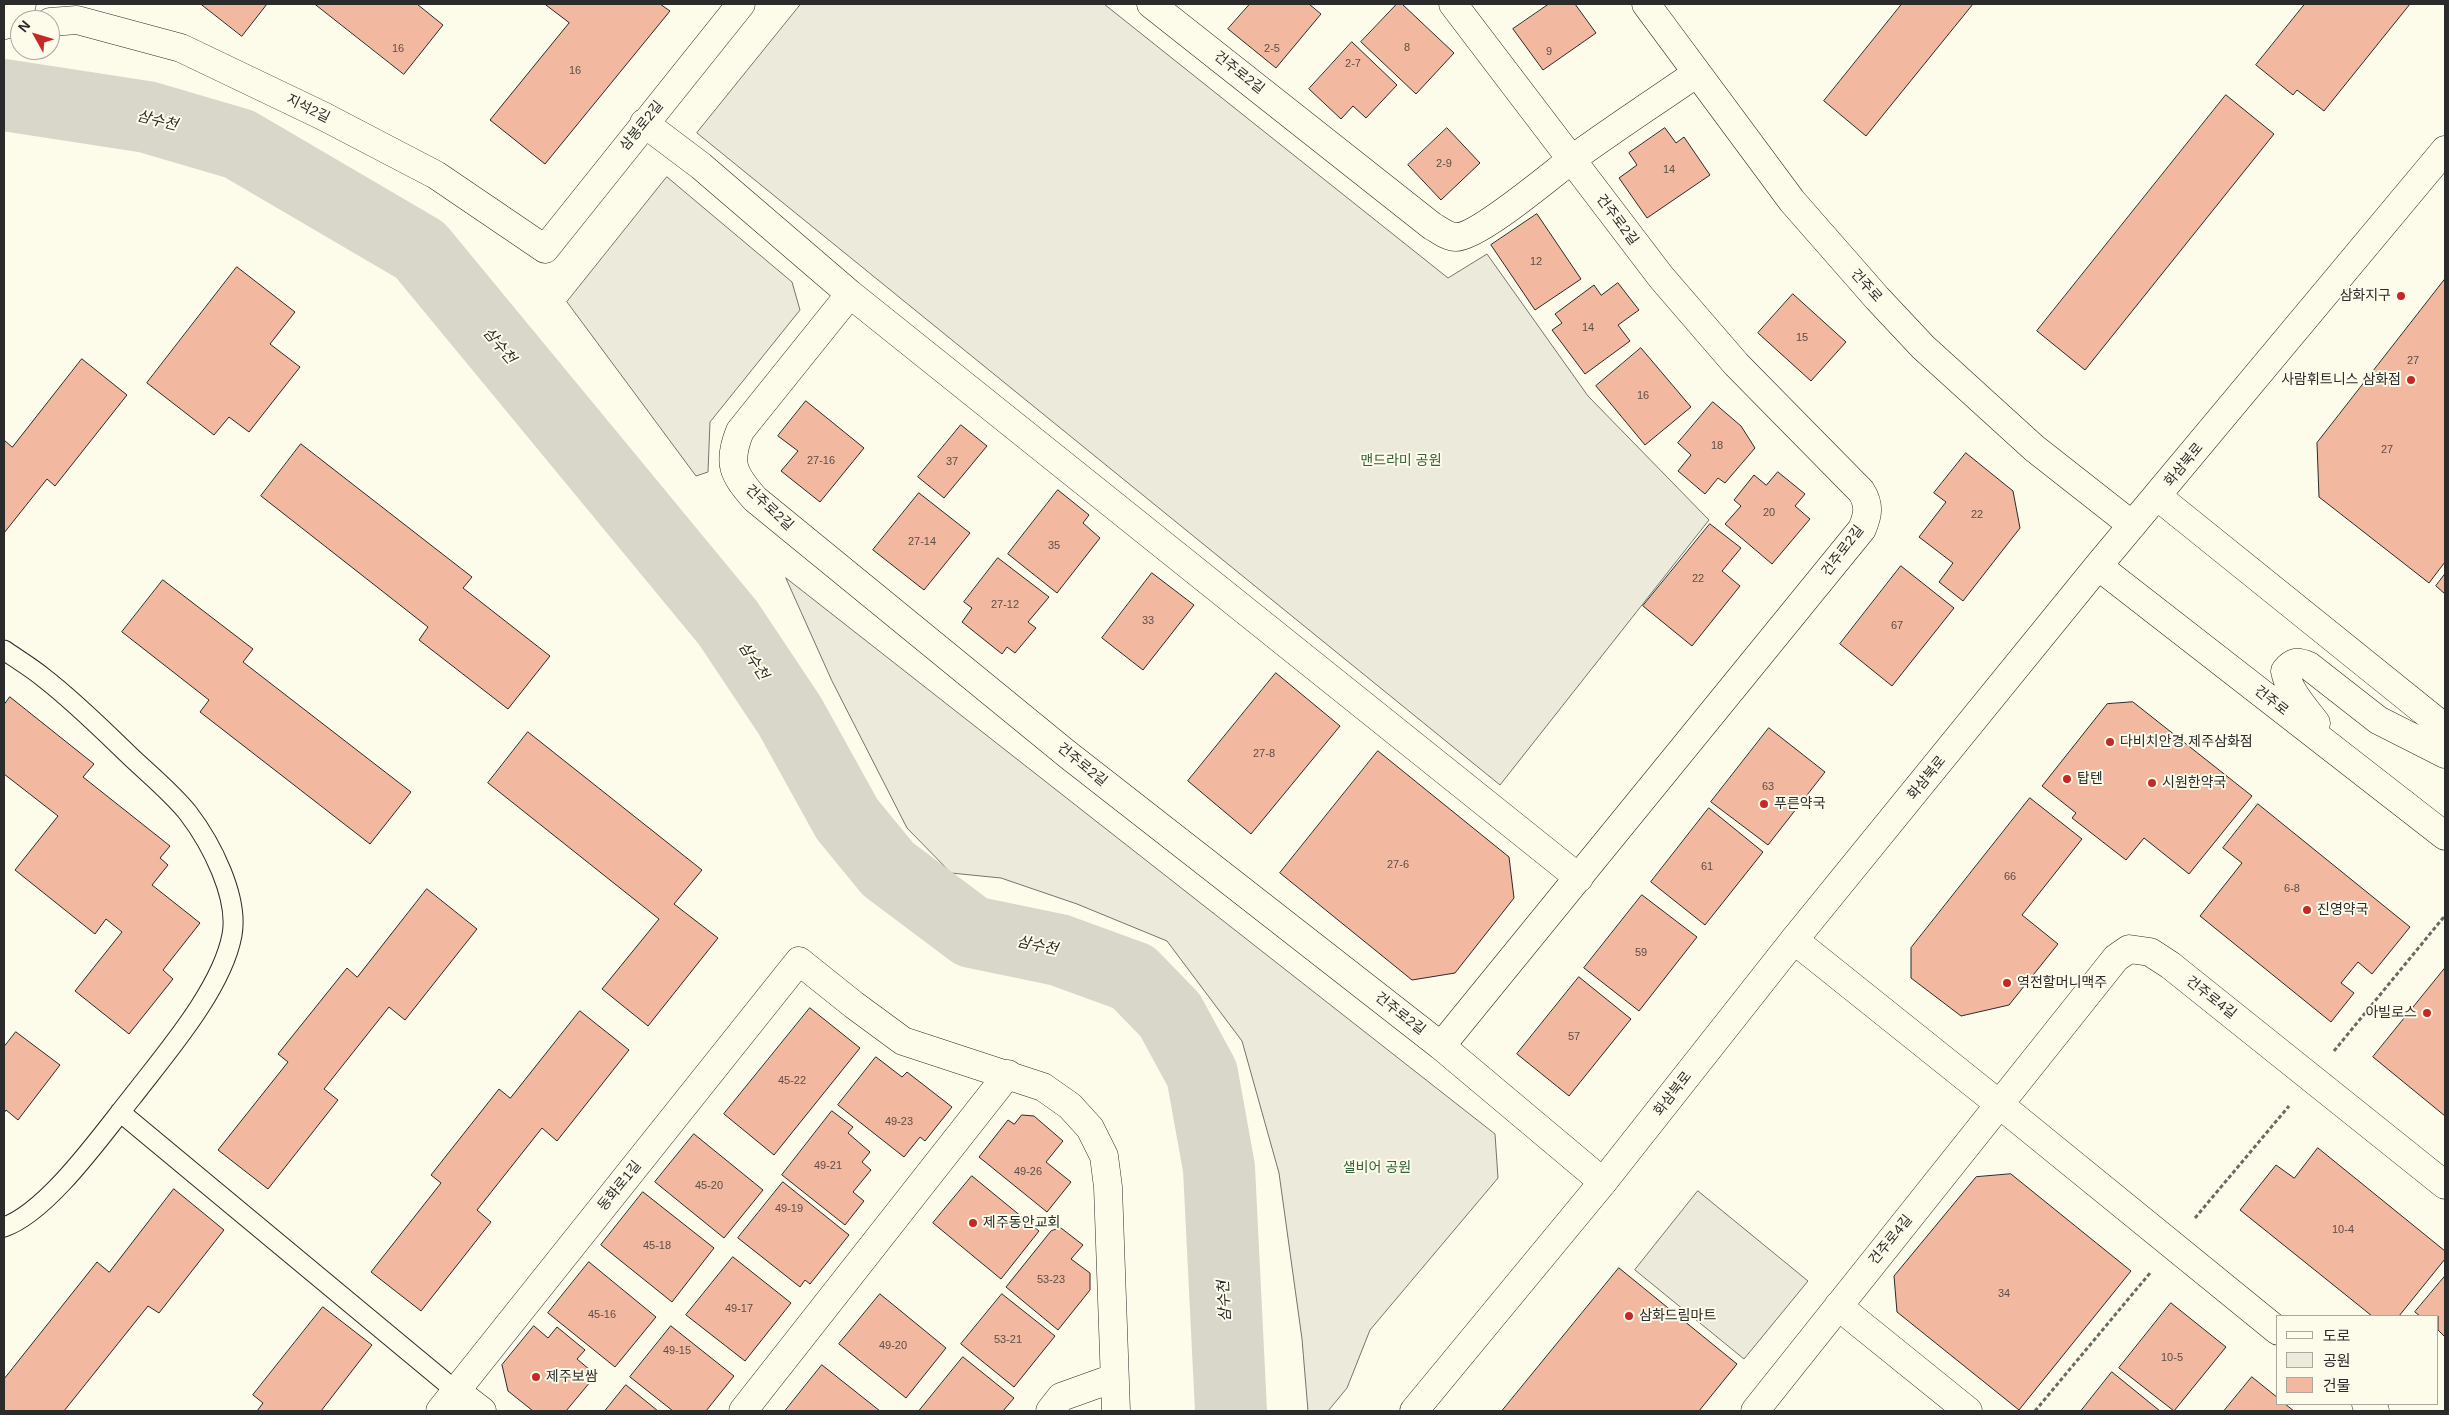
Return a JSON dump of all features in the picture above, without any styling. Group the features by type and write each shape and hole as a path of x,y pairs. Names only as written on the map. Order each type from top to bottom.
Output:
{"street":[{"name":"건주로2길","path":"1151,4 1432,226 1446,234 1457,237 1473,231 1572,160"},
{"name":"건주로2길","path":"850,294 740,431 734,446 732,462 735,474 744,486 771,514 1052,741 1441,1046 1862,529 1867,517 1868,502 1862,491 1736,364 1660,277 1453,4"},
{"name":"건주로","path":"1646,4 1792,201 1923,347 2034,448 2132,525"},
{"name":"삼봉로2길","path":"545,249 733,6"},
{"name":"지석2길","path":"60,21 77,20 181,48 436,175 545,249"},
{"path":"1572,160 1697,72"},
{"path":"644,123 701,166 850,294 1579,878"},
{"name":"화삼북로","path":"1414,1411 1603,1182 1794,940 2098,566 2445,150"},
{"path":"2157,496 2445,728"},
{"name":"건주로","path":"2098,566 2445,836"},
{"path":"2340,754 2295,695 2285,671 2291,664 2299,662 2309,666 2378,720 2445,754"},
{"path":"1794,940 2000,1104 2276,1329"},
{"name":"건주로4길","path":"1754,1411 2116,958 2129,949 2150,952 2170,965 2445,1185"},
{"name":"동화로1길","path":"448,1401 799,961 903,1041 1008,1074"},
{"path":"1441,1046 1603,1182"},
{"path":"743,1411 1008,1074 1043,1088 1070,1106 1090,1128 1104,1156 1108,1187 1116,1411"},
{"path":"1838,1306 1968,1411"},
{"path":"1050,1411 1061,1397 1114,1378"},
{"path":"448,1401 482,1411"}],"lane":[{"path":"4,650 44,678 115,742 188,813 212,850 225,880 234,917 232,936 216,977 182,1033 120,1112 51,1194 14,1223 4,1227"},
{"path":"120,1112 448,1401"}],"path":[{"path":"2035,1411 2443,918 2445,920"}],"green space":[{"name":"맨드라미 공원","path":"801,4 1104,4 1448,278 1487,254 1588,396 1709,520 1500,785 697,133"},
{"path":"667,177 792,282 800,310 710,422 708,472 696,476 567,302"},
{"name":"샐비어 공원","path":"786,578 1495,1134 1498,1178 1370,1330 1347,1388 1328,1411 1308,1411 1302,1339 1279,1173 1242,1041 1167,941 1077,904 1001,878 951,873 907,828 832,681"}],"shaded area":[{"path":"1698,1191 1808,1281 1744,1359 1635,1270"}],"building":[{"path":"201,4 267,4 242,36"},
{"path":"315,4 417,4 443,25 404,74"},
{"path":"545,4 660,4 670,11 545,164 490,120 569,23"},
{"path":"1250,4 1309,4 1321,14 1276,68 1228,29"},
{"path":"1397,4 1402,4 1454,53 1416,94 1361,42"},
{"path":"1549,4 1575,4 1596,33 1543,70 1513,29"},
{"path":"1902,4 1973,4 1866,136 1824,101"},
{"path":"2305,4 2410,4 2324,111 2297,90 2293,95 2256,65"},
{"path":"1352,42 1397,85 1366,118 1353,106 1341,119 1309,89"},
{"path":"2226,95 2274,134 2085,370 2037,331"},
{"path":"1447,128 1480,163 1441,200 1408,165"},
{"path":"1665,128 1676,143 1684,137 1710,175 1647,218 1619,178 1637,165 1629,153"},
{"path":"1537,214 1581,279 1535,310 1491,245"},
{"path":"237,267 295,312 270,344 300,367 249,432 229,417 214,435 147,383"},
{"path":"2445,279 2445,562 2429,583 2319,497 2317,443"},
{"path":"1618,283 1639,310 1618,325 1630,341 1585,374 1552,330 1562,323 1555,314 1594,285 1601,295"},
{"path":"1793,294 1846,342 1811,381 1758,333"},
{"path":"1641,348 1691,407 1645,445 1596,386"},
{"path":"82,359 127,395 55,486 47,479 4,533 4,440 12,447"},
{"path":"806,401 864,448 820,502 781,471 798,451 778,436"},
{"path":"1713,402 1741,426 1755,448 1725,483 1718,478 1705,494 1678,471 1691,455 1678,443"},
{"path":"961,425 987,446 944,498 918,477"},
{"path":"301,444 472,577 463,588 550,656 508,709 419,640 428,627 261,496"},
{"path":"1966,453 2013,491 2020,528 1963,601 1939,582 1953,563 1919,537 1946,502 1934,493"},
{"path":"1778,472 1805,494 1795,506 1810,519 1772,564 1725,524 1741,506 1734,500 1754,475 1766,485"},
{"path":"1058,490 1089,515 1083,523 1100,538 1057,593 1008,554"},
{"path":"919,493 970,533 924,590 873,550"},
{"path":"1710,524 1741,548 1722,571 1740,586 1692,646 1643,606"},
{"path":"998,558 1049,597 1028,622 1036,628 1015,653 1007,647 1002,654 962,622 972,608 964,602"},
{"path":"1901,566 1954,608 1892,686 1840,644"},
{"path":"1152,573 1194,605 1143,670 1102,638"},
{"path":"2445,574 2445,594 2436,586"},
{"path":"163,580 253,649 243,662 411,792 370,844 200,712 209,700 122,632"},
{"path":"1276,673 1340,726 1251,834 1188,781"},
{"path":"10,697 94,764 83,777 170,846 160,858 168,865 152,885 200,923 163,970 173,979 129,1034 75,991 122,932 106,919 95,934 15,870 58,816 4,774 4,705"},
{"path":"2133,702 2252,796 2189,874 2144,838 2126,860 2072,818 2076,813 2042,786 2107,704"},
{"path":"1769,728 1825,772 1768,845 1711,802"},
{"path":"528,732 702,870 674,904 718,938 648,1026 602,989 659,919 488,783"},
{"path":"1378,751 1509,857 1514,898 1455,973 1412,980 1280,873"},
{"path":"2030,798 2082,839 2022,915 2058,944 2009,1005 1961,1016 1911,978 1911,948"},
{"path":"2258,804 2410,927 2372,974 2358,962 2341,983 2354,993 2331,1022 2200,916 2242,863 2223,848"},
{"path":"1709,808 1763,852 1705,925 1651,882"},
{"path":"427,889 477,929 405,1020 389,1007 324,1089 338,1100 268,1189 218,1150 288,1062 278,1054 347,968 357,977"},
{"path":"1642,895 1697,937 1639,1011 1584,968"},
{"name":"아빌로스","path":"2445,968 2445,1116 2373,1057"},
{"path":"1579,977 1631,1019 1569,1096 1517,1054"},
{"path":"810,1008 860,1048 774,1155 724,1114"},
{"path":"580,1011 629,1050 557,1141 542,1128 477,1210 491,1222 421,1311 371,1272 441,1183 431,1175 499,1089 510,1098"},
{"path":"16,1032 60,1065 18,1120 6,1110 4,1113 4,1047"},
{"path":"876,1057 902,1077 907,1072 952,1107 925,1141 920,1137 904,1157 838,1105"},
{"path":"832,1111 853,1127 848,1133 870,1152 862,1162 871,1170 853,1192 864,1201 845,1225 782,1175"},
{"path":"1022,1115 1034,1116 1063,1141 1046,1162 1071,1182 1047,1212 979,1157 1008,1120 1014,1124"},
{"path":"694,1134 763,1190 724,1238 655,1182"},
{"path":"2318,1148 2445,1251 2445,1259 2400,1315 2371,1315 2240,1210 2276,1165 2294,1178"},
{"path":"2011,1174 2131,1271 2019,1410 1897,1312 1894,1276 1976,1177"},
{"path":"972,1176 1039,1231 1001,1279 933,1223"},
{"path":"783,1182 849,1235 810,1284 805,1280 800,1287 738,1238"},
{"path":"174,1189 224,1230 159,1313 148,1306 64,1411 4,1411 4,1379 97,1262 109,1272"},
{"path":"643,1192 714,1248 672,1302 601,1245"},
{"path":"1061,1228 1083,1245 1071,1259 1090,1273 1090,1290 1058,1330 1006,1287 1051,1231"},
{"path":"733,1257 791,1303 745,1361 686,1315"},
{"path":"589,1262 656,1317 615,1367 548,1313"},
{"name":"삼화드림마트","path":"1619,1268 1737,1364 1699,1411 1502,1411"},
{"path":"2445,1276 2445,1337 2439,1331 2439,1315 2419,1315 2415,1312"},
{"path":"880,1294 946,1348 906,1398 839,1344"},
{"path":"1002,1294 1055,1336 1014,1387 961,1344"},
{"path":"2171,1303 2226,1347 2174,1411 2119,1368"},
{"path":"323,1307 372,1345 321,1411 257,1411 263,1403 253,1395"},
{"path":"534,1326 548,1338 557,1327 585,1350 577,1359 596,1375 566,1411 533,1411 508,1391 502,1365"},
{"path":"671,1326 734,1376 706,1411 673,1411 630,1377"},
{"path":"963,1357 1014,1398 1003,1411 919,1411"},
{"path":"822,1365 880,1411 785,1411"},
{"path":"2112,1372 2160,1411 2081,1411"},
{"path":"2252,1377 2276,1396 2276,1405 2286,1405 2294,1411 2224,1411"},
{"path":"626,1385 658,1411 605,1411"}],"waterway":[{"name":"삼수천","path":"4,95 147,117 239,144 420,250 728,623 790,716 847,819 888,869 972,932 1059,950 1133,977 1170,1015 1202,1074 1219,1168 1231,1411"}],"place":[{"name":"삼화지구","path":"2401,296"},
{"name":"사람휘트니스 삼화점","path":"2411,380"},
{"name":"다비치안경 제주삼화점","path":"2110,742"},
{"name":"탑텐","path":"2067,779"},
{"name":"시원한약국","path":"2152,783"},
{"name":"푸른약국","path":"1764,804"},
{"name":"진영약국","path":"2307,910"},
{"name":"역전할머니맥주","path":"2007,983"},
{"name":"아빌로스","path":"2427,1013"},
{"name":"제주동안교회","path":"973,1223"},
{"name":"삼화드림마트","path":"1629,1316"},
{"name":"제주보쌈","path":"536,1377"}]}
